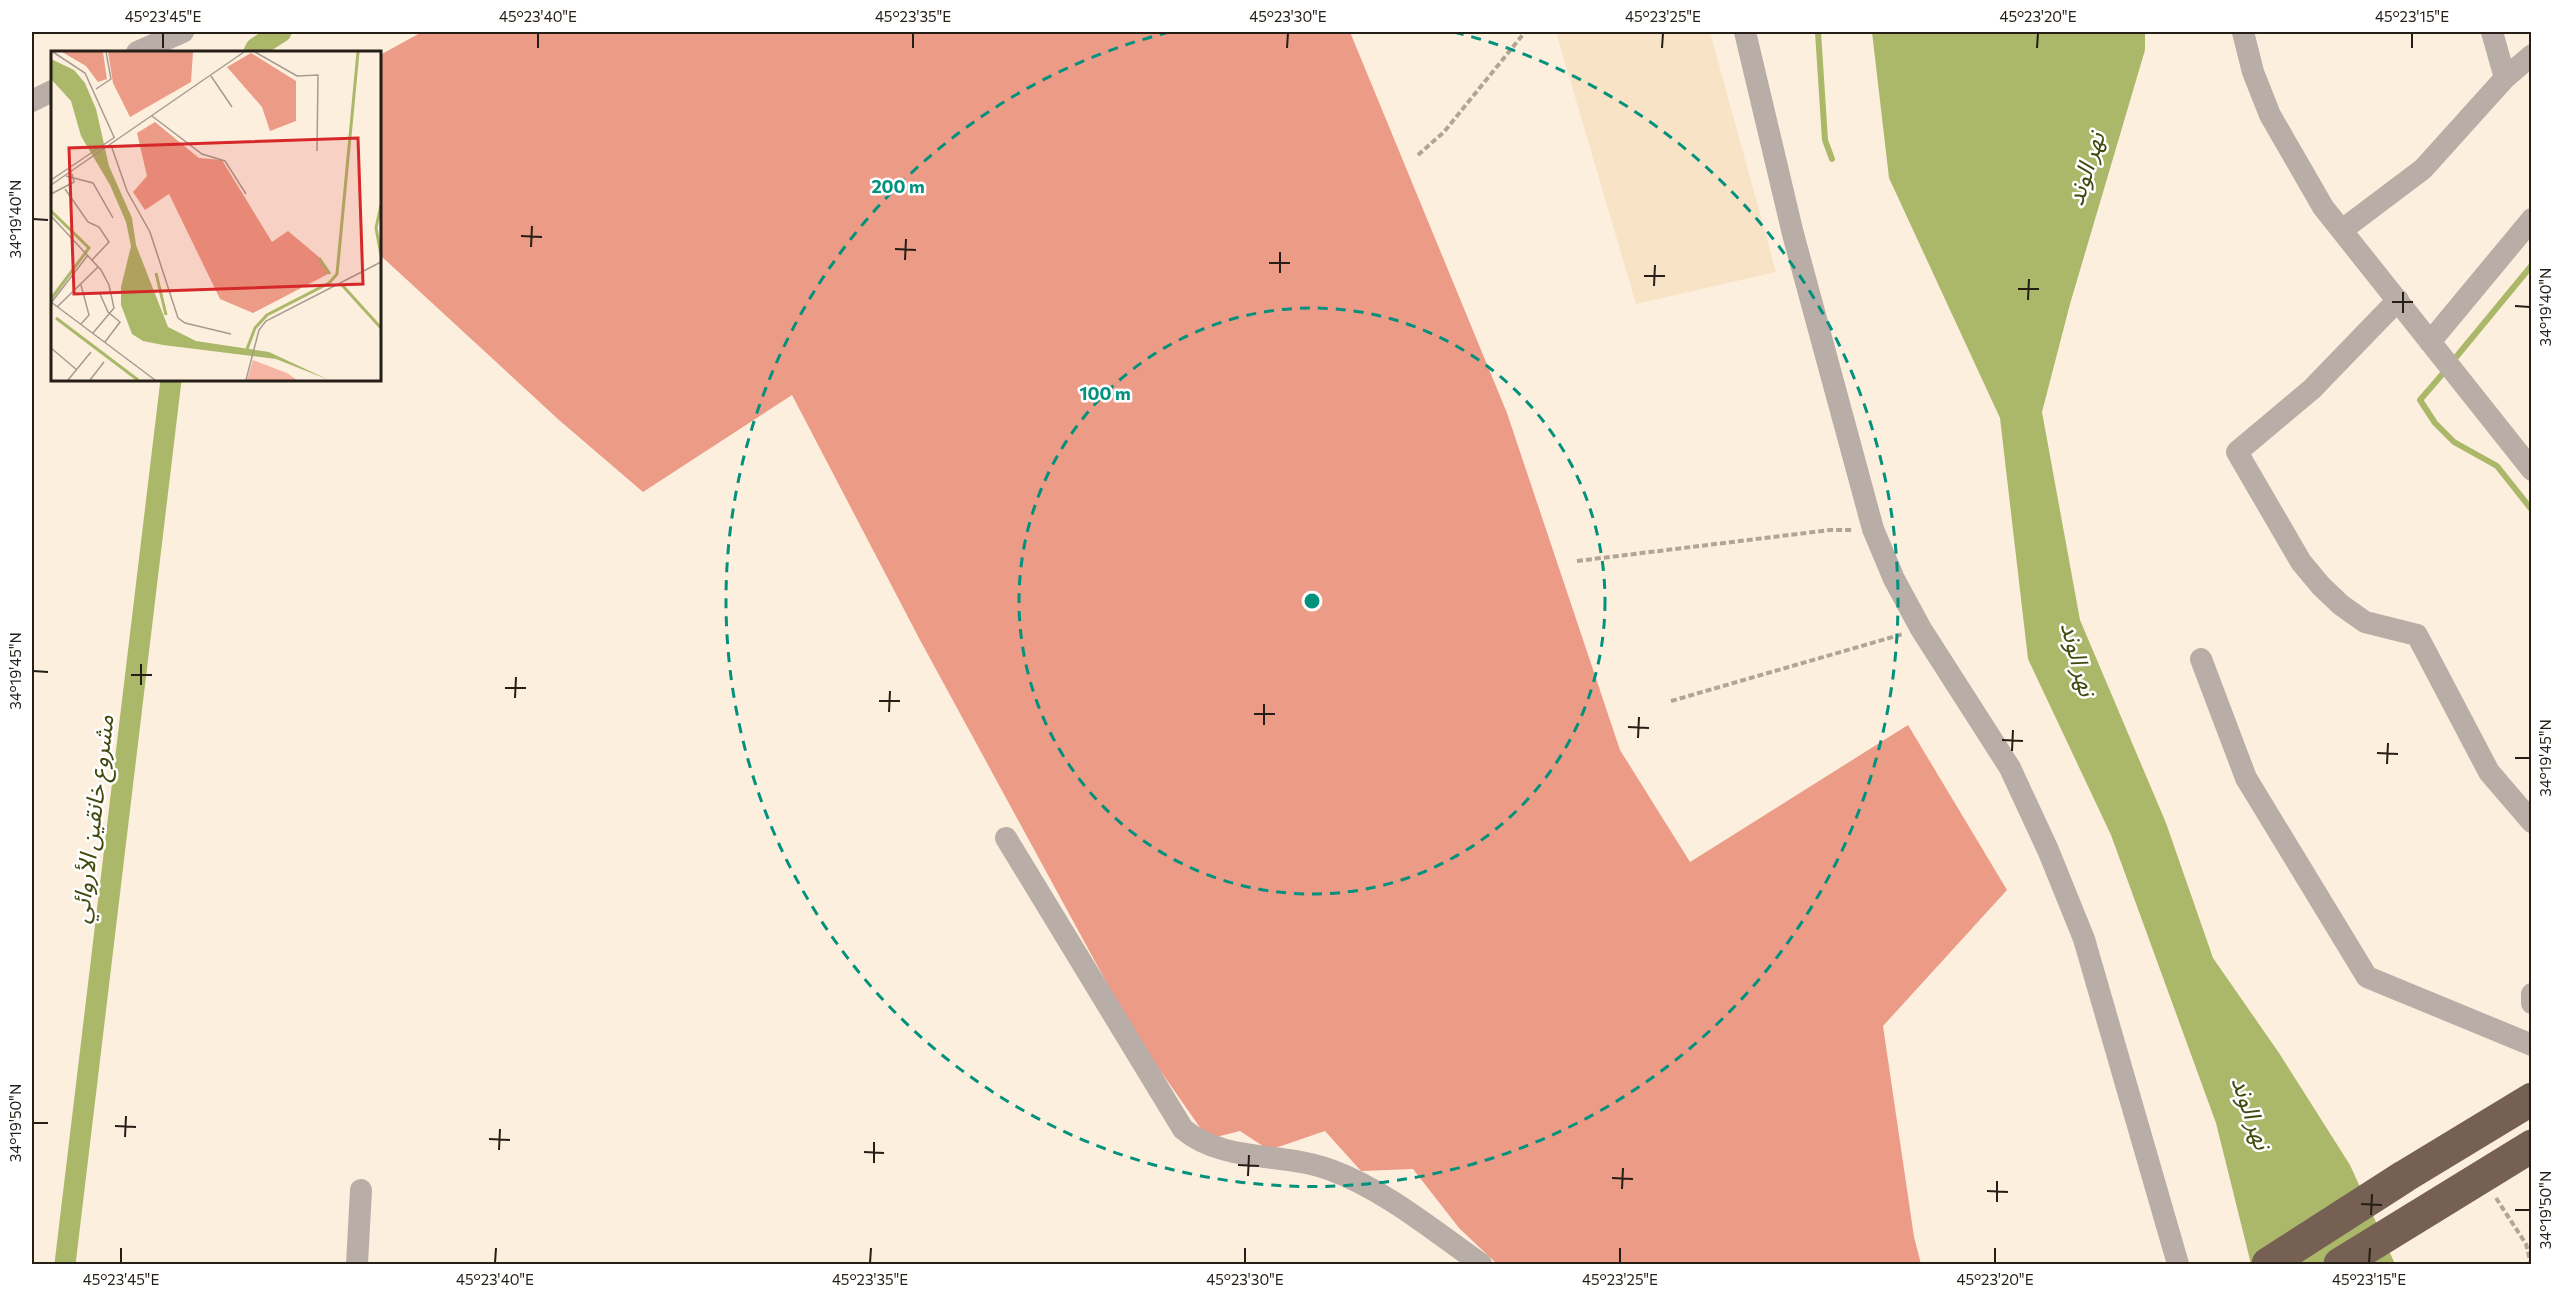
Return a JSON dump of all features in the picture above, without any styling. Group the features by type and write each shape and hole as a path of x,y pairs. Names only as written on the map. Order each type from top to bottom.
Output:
{"highway":[{"path":"2268,1264 2405,1176 2532,1099"},
{"path":"2340,1264 2532,1146"}],"street":[{"path":"139,51 183,32"},
{"path":"1745,32 1793,234 1873,529 1894,579 1921,629 2010,768 2067,894 2084,939 2178,1264"},
{"path":"2243,32 2253,72 2270,115 2323,207 2532,470"},
{"path":"2492,32 2505,78"},
{"path":"2342,230 2423,169 2505,78 2532,55"},
{"path":"32,101 51,92"},
{"path":"2436,348 2532,219"},
{"path":"2398,300 2312,389 2237,452 2301,562 2321,586 2364,622 2417,635 2488,772 2532,822"},
{"path":"2201,659 2246,778 2367,977 2532,1046"},
{"path":"1006,838 1183,1129 1192,1137 1214,1147 1309,1161 1334,1171 1390,1202 1481,1264"},
{"path":"2532,994 2532,1003"},
{"path":"357,1264 361,1190"}],"path":[{"path":"1418,155 1444,132 1525,32"},
{"path":"1577,561 1830,530 1873,529"},
{"path":"1671,701 1921,629"},
{"path":"2483,1177 2526,1244 2531,1264"}],"shaded area":[{"path":"422,32 1350,32 1507,413 1620,750 1690,862 1908,725 2007,890 1883,1026 1914,1237 1921,1264 1497,1264 1459,1228 1413,1169 1361,1171 1325,1131 1269,1150 1240,1131 1208,1139 1134,1033 920,640 792,395 643,492 559,420 381,256 381,54"},
{"path":"1556,32 1710,32 1776,272 1636,304"}],"water":[{"name":"نهر الوند","path":"1872,32 2145,32 2145,50 2070,304 2042,412 2080,620 2166,823 2213,958 2279,1053 2350,1165 2395,1264 2251,1264 2216,1123 2111,835 2028,659 2000,418 1889,178"}],"waterway":[{"name":"مشروع خانقين الأروائي","path":"254,51 281,32"},
{"path":"1818,32 1825,140 1832,159"},
{"path":"2452,362 2532,265"},
{"path":"2446,370 2420,400 2435,423 2454,442 2497,466 2532,510"},
{"name":"مشروع خانقين الأروائي","path":"65,1264 171,381"}]}
